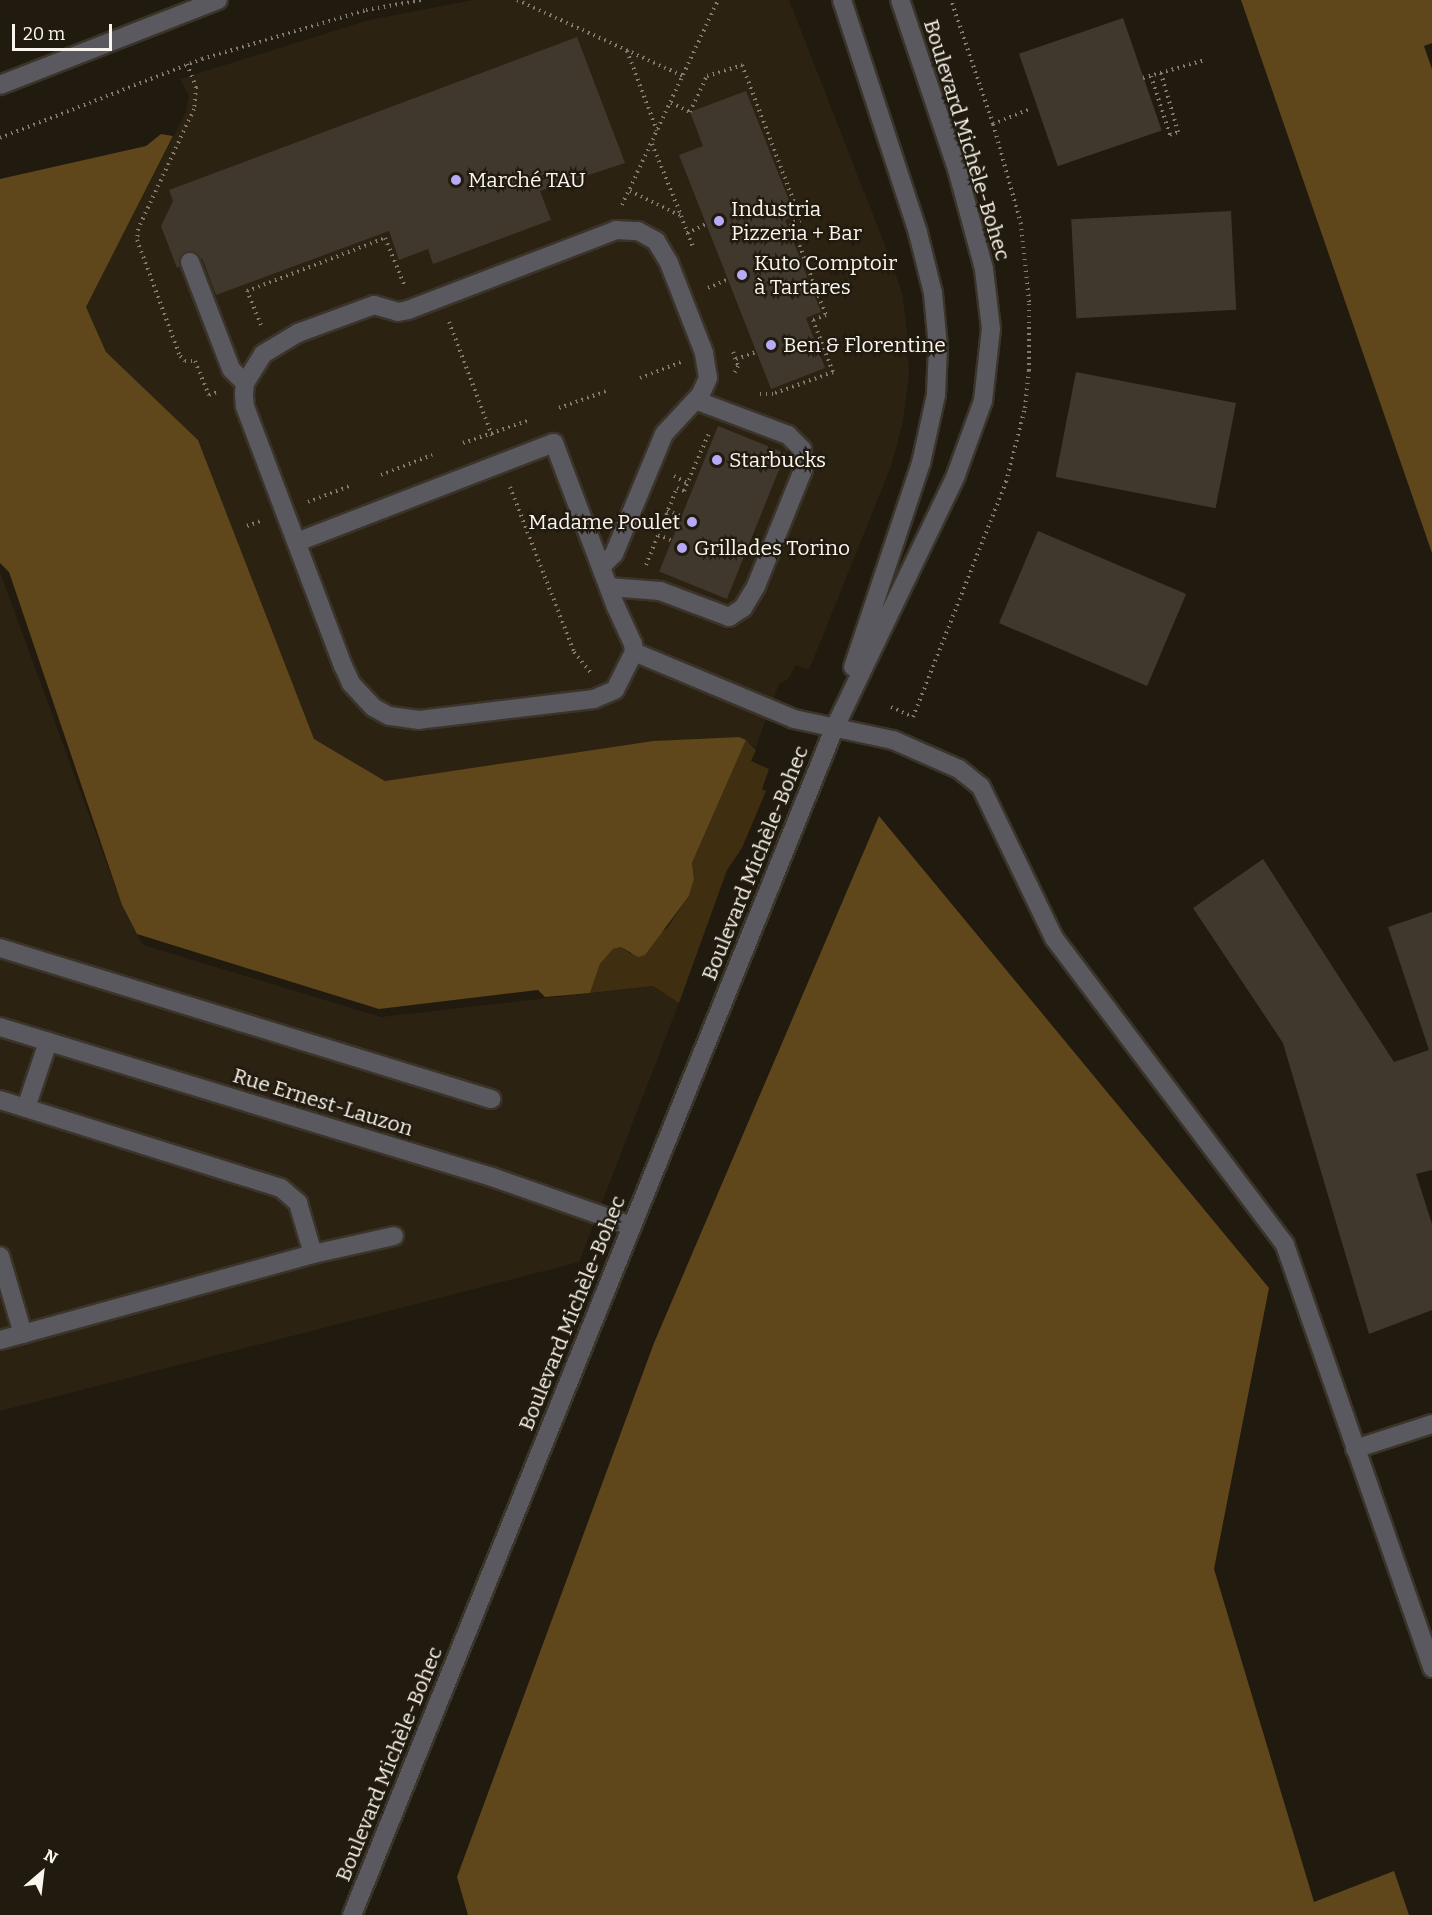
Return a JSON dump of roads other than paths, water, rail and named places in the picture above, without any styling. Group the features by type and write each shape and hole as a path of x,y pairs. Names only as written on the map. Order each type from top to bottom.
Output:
{"street":[{"path":"0,85 218,0"},
{"name":"Boulevard Michèle-Bohec","path":"352,1915 834,729 965,454 983,401 990,356 988,295 978,243 900,0"},
{"name":"Boulevard Michèle-Bohec","path":"834,729 921,463 933,416 938,371 937,322 925,259 841,4"},
{"path":"601,567 614,554 664,434 706,385 708,368 669,263 656,242 638,231 625,230 408,310 398,312 374,305 298,333 263,354 245,383 246,406 351,683 373,707 389,716 419,720 594,699 615,690 634,652"},
{"path":"189,262 231,369 245,383"},
{"path":"609,587 660,591 729,617 743,608 756,586 803,470 802,449 788,435 695,400"},
{"path":"297,542 554,443 634,652 794,719 834,729 881,736 911,747 959,769 981,787 1054,938 1285,1245 1432,1668"},
{"path":"0,948 491,1100"},
{"name":"Rue Ernest-Lauzon","path":"0,1027 502,1180 631,1226"},
{"path":"26,1108 48,1042"},
{"path":"0,1100 281,1188 298,1203 313,1254"},
{"path":"0,1340 313,1254 394,1236"},
{"path":"0,1256 7,1303 23,1334"},
{"path":"1356,1449 1432,1424"}],"place":[{"name":"Marché TAU","path":"456,180"},
{"name":"Industria Pizzeria + Bar","path":"719,221"},
{"name":"Kuto Comptoir à Tartares","path":"742,275"},
{"name":"Ben & Florentine","path":"771,345"},
{"name":"Starbucks","path":"717,460"},
{"name":"Madame Poulet","path":"692,522"},
{"name":"Grillades Torino","path":"682,548"}]}
